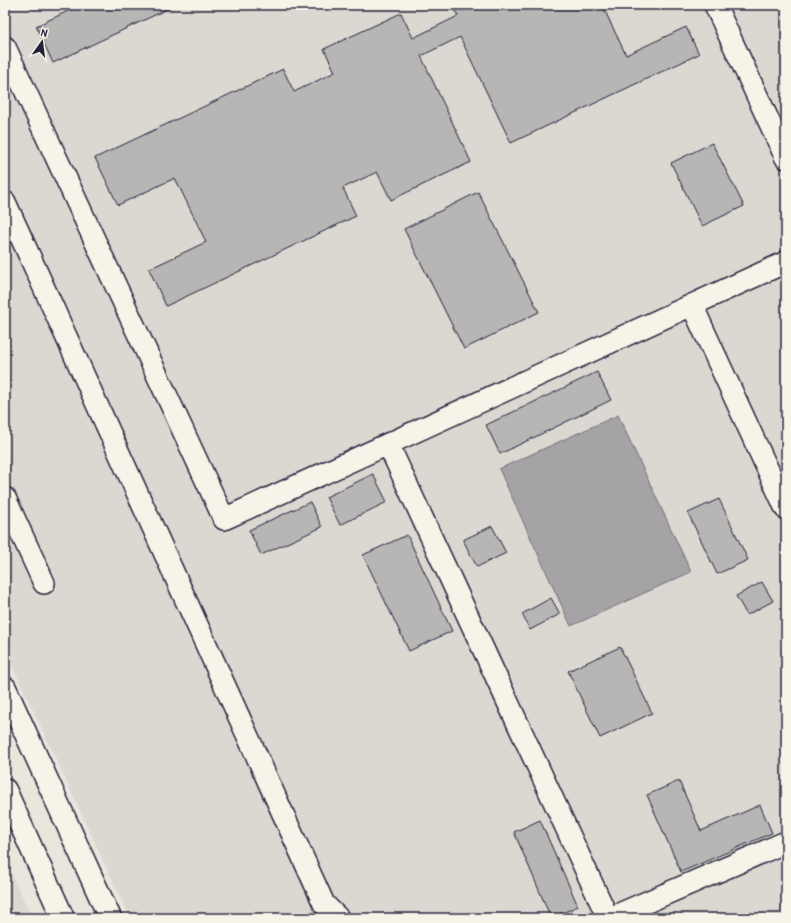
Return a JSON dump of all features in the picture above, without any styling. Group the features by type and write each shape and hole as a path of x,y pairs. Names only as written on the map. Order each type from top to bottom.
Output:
{"street":[{"path":"715,5 786,158"},
{"path":"5,47 224,519 786,262"},
{"path":"5,202 324,904 338,918"},
{"path":"692,305 786,509"},
{"path":"388,444 609,918 786,842"},
{"path":"5,498 44,583"},
{"path":"5,688 110,918"},
{"path":"5,790 64,918"}],"shaded area":[{"path":"5,5 786,5 786,918 130,918 5,650"},
{"path":"618,415 691,572 571,626 499,469"},
{"path":"5,860 32,918 5,918"}],"building":[{"path":"81,5 176,5 53,63 36,26"},
{"path":"453,5 602,5 626,55 686,27 699,54 511,143 460,37 421,56 471,162 391,200 377,172 343,188 356,216 166,306 149,269 206,242 175,178 118,205 95,158 283,69 294,92 335,72 324,49 401,13 413,38 458,16"},
{"path":"712,143 744,206 702,226 671,163"},
{"path":"478,192 539,312 464,349 404,229"},
{"path":"597,372 611,400 500,454 486,425"},
{"path":"373,474 387,502 340,525 326,497"},
{"path":"719,499 748,560 717,574 688,513"},
{"path":"310,502 322,527 261,555 249,530"},
{"path":"492,526 506,553 477,567 463,540"},
{"path":"407,535 452,631 409,651 363,555"},
{"path":"762,582 773,601 747,615 736,596"},
{"path":"551,598 560,614 530,630 522,614"},
{"path":"620,647 652,713 600,738 568,671"},
{"path":"679,781 701,831 760,805 772,833 681,872 647,795"},
{"path":"540,820 578,906 551,918 514,832"}]}
